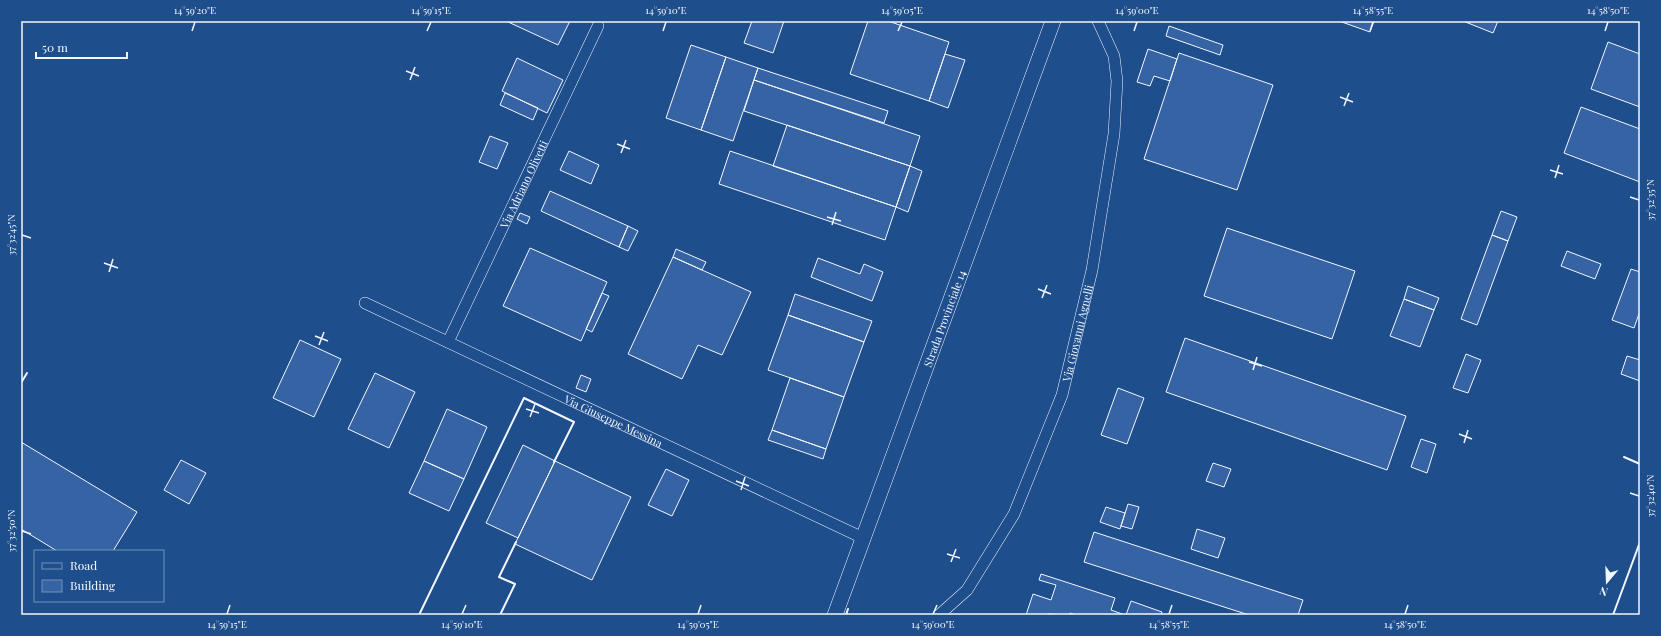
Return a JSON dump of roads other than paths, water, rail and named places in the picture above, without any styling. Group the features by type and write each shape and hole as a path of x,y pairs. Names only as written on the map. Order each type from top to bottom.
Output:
{"street":[{"name":"Strada Provinciale 14","path":"835,615 1054,21"},
{"name":"Via Giovanni Agnelli","path":"939,615 967,590 1014,514 1062,394 1092,270 1114,134 1117,81 1114,56 1098,21"},
{"name":"Via Adriano Olivetti","path":"448,342 598,26"},
{"name":"Via Giuseppe Messina","path":"365,303 863,538"}]}
